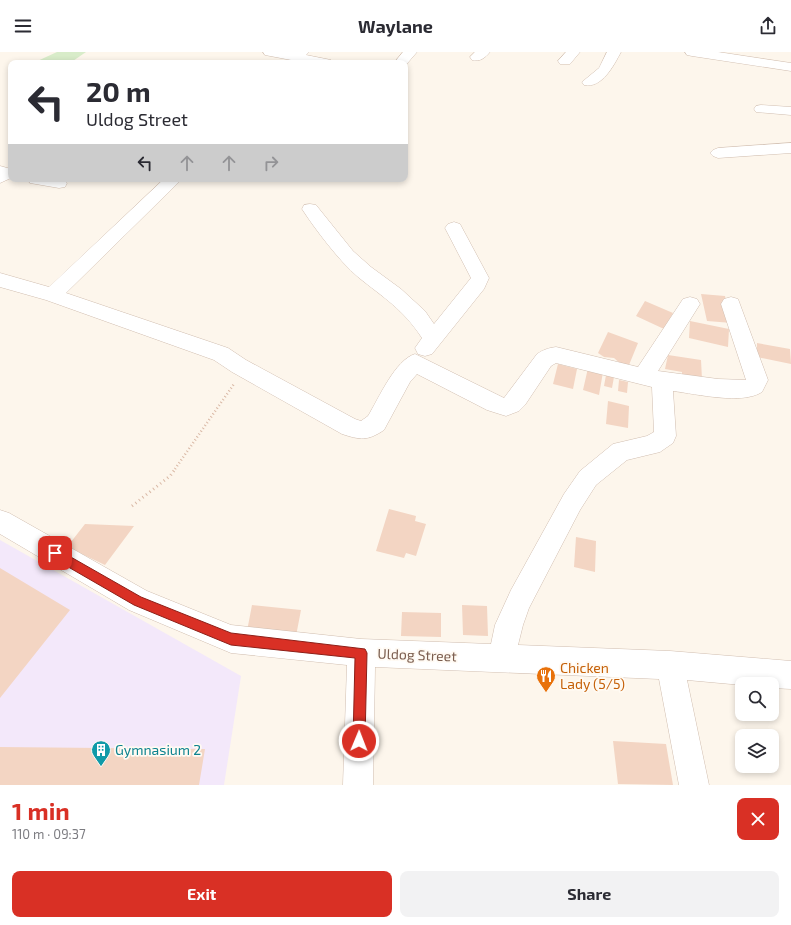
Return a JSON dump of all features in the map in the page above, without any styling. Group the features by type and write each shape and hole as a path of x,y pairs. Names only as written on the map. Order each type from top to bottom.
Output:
{"street":[{"path":"270,52 299,55 316,60"},
{"path":"403,60 410,52"},
{"path":"589,82 604,70 614,52"},
{"path":"692,52 791,67"},
{"path":"761,109 791,111"},
{"path":"718,153 791,148"},
{"path":"50,182 59,184"},
{"path":"52,295 171,182"},
{"path":"310,209 347,255 364,272 394,294 418,316 432,337"},
{"path":"0,280 52,295 221,354 336,420 350,427 361,430 369,428 376,423 404,376 432,337 477,284 480,278 454,228"},
{"path":"500,658 509,625 520,598 572,502 588,478 621,451 652,445 665,436 653,379 690,304"},
{"path":"415,362 434,374 495,404 506,407 517,399 544,360 549,356 556,355 653,379 746,390 755,386 757,380 731,304"},
{"name":"Uldog Street","path":"0,521 138,601 231,639 361,653 670,665 791,675"},
{"path":"358,785 361,653"},
{"path":"670,665 694,785"}],"path":[{"path":"132,506 170,476 234,384 240,366"}],"shaded area":[{"path":"0,540 241,676 224,785 0,785"}],"green space":[{"path":"57,52 86,52 74,60 40,60"}],"building":[{"path":"701,294 725,296 732,323 707,321"},
{"path":"645,301 673,313 664,329 636,316"},
{"path":"690,321 729,329 728,347 689,338"},
{"path":"608,332 638,343 629,365 621,364 614,358 604,357 598,353"},
{"path":"757,343 790,349 791,364 757,357"},
{"path":"668,355 701,360 702,379 682,375 682,372 665,369"},
{"path":"558,364 577,369 573,389 553,384"},
{"path":"588,368 603,372 599,395 583,390"},
{"path":"606,375 614,377 612,388 604,386"},
{"path":"619,380 628,382 627,393 618,391"},
{"path":"608,401 629,406 628,428 606,424"},
{"path":"389,509 416,516 415,521 426,524 416,556 406,553 404,558 376,551"},
{"path":"85,524 134,526 105,565 67,547"},
{"path":"576,537 596,541 595,572 574,567"},
{"path":"0,568 70,610 0,698"},
{"path":"252,605 301,610 296,636 247,631"},
{"path":"462,605 487,606 488,636 463,635"},
{"path":"402,612 441,613 441,637 401,636"},
{"path":"613,741 666,744 673,785 618,784"},
{"name":"Gymnasium 2","path":"0,747 205,749 199,785 0,785"}],"place":[{"name":"Chicken Lady (5/5)","path":"546,693"},
{"name":"Gymnasium 2","path":"101,767"}],"route":[{"path":"55,553 138,601 231,639 361,653 359,741"}]}
